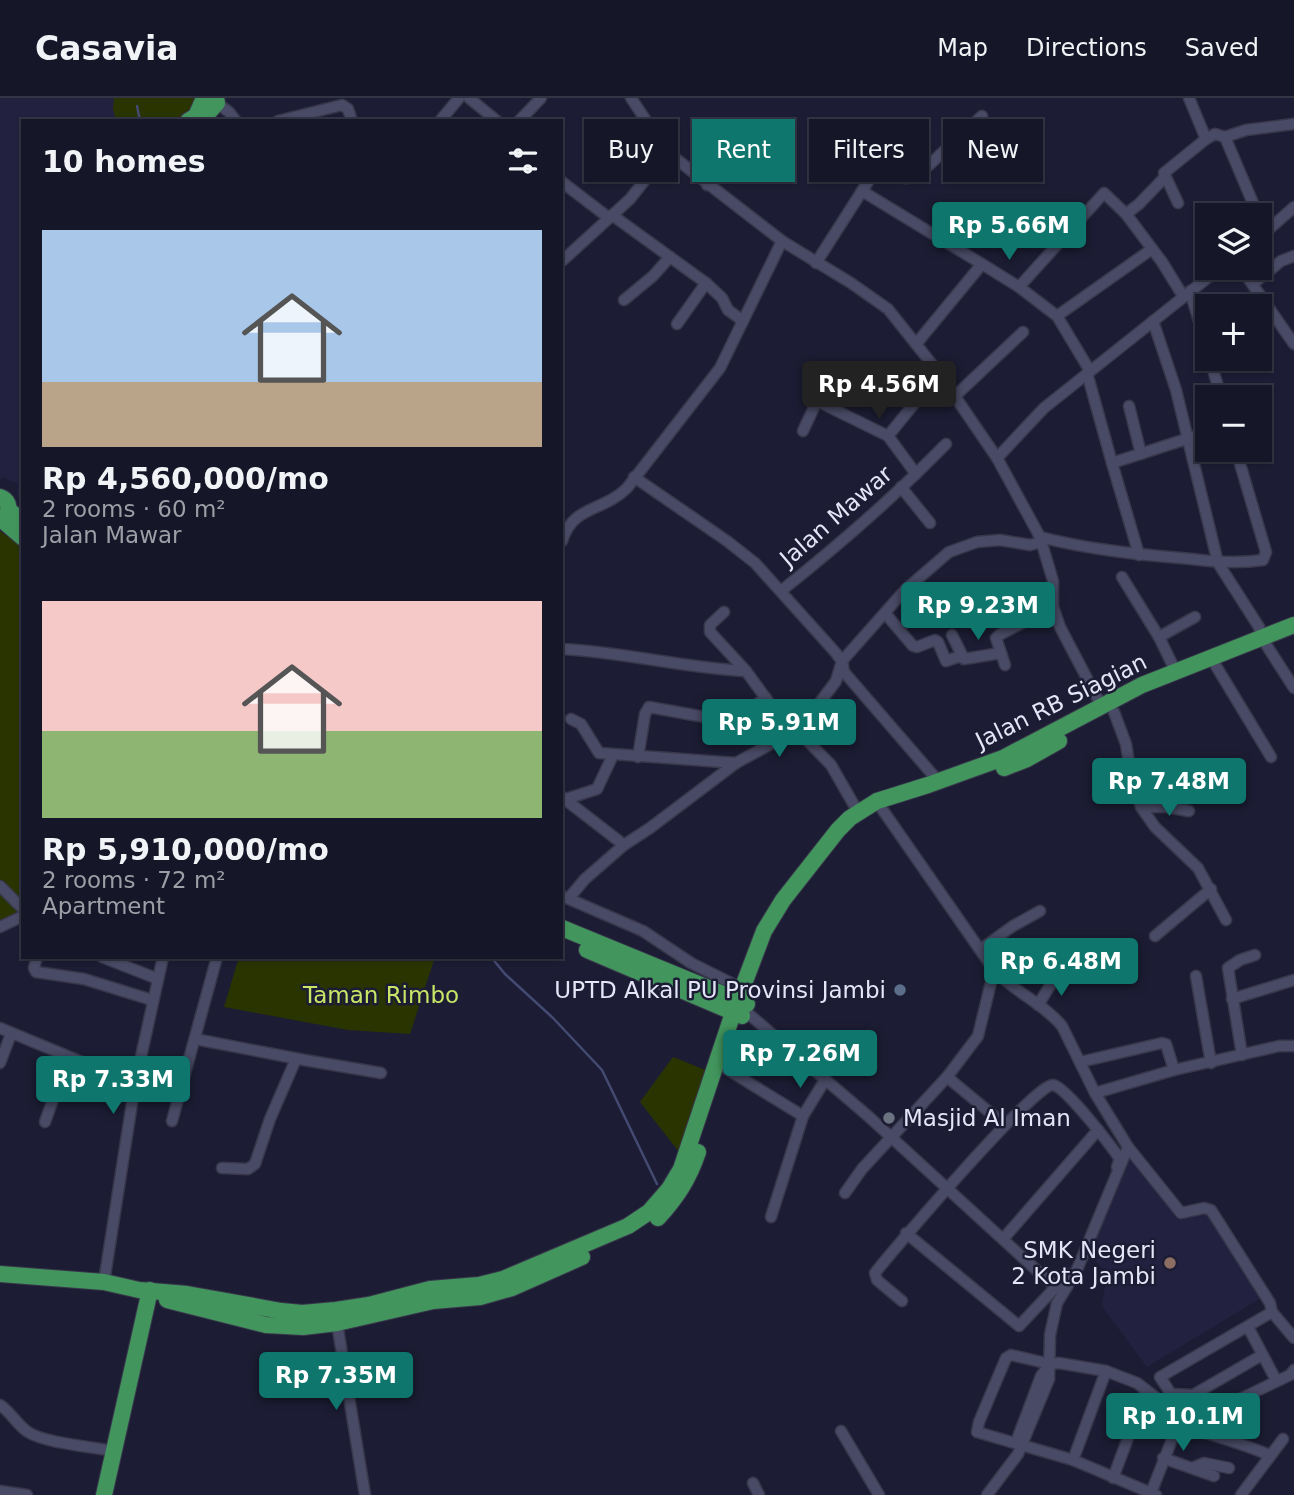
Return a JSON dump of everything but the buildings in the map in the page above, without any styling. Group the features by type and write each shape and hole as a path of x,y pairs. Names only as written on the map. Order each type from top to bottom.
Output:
{"highway":[{"path":"191,119 212,100"},
{"path":"201,119 212,100"},
{"path":"2,511 21,521"},
{"path":"2,511 21,535"},
{"name":"Jalan RB Siagian","path":"775,920 838,830 858,812 877,801 1003,758 1108,710 1216,666 1294,625"},
{"name":"Jalan RB Siagian","path":"775,920 854,826 882,809 1027,759 1108,710 1142,685 1175,670 1264,642 1294,636"},
{"path":"0,1274 104,1282 266,1325 303,1327 337,1323 433,1301 480,1297 512,1289 603,1242 649,1212 669,1189 681,1169 775,920"},
{"path":"563,928 741,1005"},
{"path":"563,939 741,1005"},
{"path":"146,1292 187,1294 302,1313 336,1310 369,1305 430,1289 480,1285 603,1242 632,1236 656,1219 678,1196 691,1174 725,1068 741,1005"},
{"path":"104,1495 146,1292"}],"street":[{"path":"442,119 459,98"},
{"path":"469,98 495,119"},
{"path":"521,119 541,98"},
{"path":"631,98 645,119"},
{"path":"1189,98 1206,139"},
{"path":"212,100 234,119"},
{"path":"286,119 342,105 348,109 351,119"},
{"path":"816,263 881,164 905,178 921,174 982,116"},
{"path":"1178,203 1165,177 1166,170 1206,139 1215,134 1225,137 1294,124"},
{"path":"1225,137 1253,203"},
{"path":"678,161 782,241 880,303 939,373 997,458 1041,540 1053,581 1053,607 1060,627 1126,744 1142,807 1156,827 1198,868 1226,920"},
{"path":"1126,214 1165,177"},
{"path":"563,182 706,283 722,298 728,310 743,321"},
{"path":"563,260 611,217 644,182"},
{"path":"862,191 1019,287 1057,316 1089,372 1108,455 1139,555"},
{"path":"1019,287 1104,193 1126,214 1187,294 1195,316"},
{"path":"1272,227 1294,207"},
{"path":"563,538 568,524 576,516 618,497 720,368 782,241"},
{"path":"1057,316 1152,249"},
{"path":"1253,284 1281,261 1294,256"},
{"path":"624,300 653,276 670,257"},
{"path":"916,344 982,264"},
{"path":"997,458 1044,408 1205,280"},
{"path":"1250,280 1294,344"},
{"path":"677,324 706,283"},
{"path":"1153,321 1176,390 1218,563 1294,688"},
{"path":"955,396 1023,332"},
{"name":"Jalan Mawar","path":"781,591 818,562 916,474 888,436 939,373"},
{"path":"803,431 814,405 819,402 888,436"},
{"path":"1129,406 1141,454"},
{"path":"1112,463 1195,437"},
{"path":"916,474 946,444"},
{"path":"806,721 836,681 842,661 905,590 949,552 977,542 1000,540 1030,545 1041,540 1084,548 1218,563 1255,561 1265,557 1239,462"},
{"path":"634,477 755,562 842,661 845,672 939,782"},
{"path":"901,487 930,523"},
{"path":"1122,577 1159,637 1175,670"},
{"path":"1006,665 996,638 1053,607"},
{"path":"724,612 710,625 709,630 746,671 791,733"},
{"path":"885,613 914,646 934,640 938,642 946,662 961,656"},
{"path":"1159,637 1195,617"},
{"path":"953,635 961,656 968,660 1002,653"},
{"path":"563,649 746,671"},
{"path":"1216,666 1270,757"},
{"path":"638,757 645,714 649,707 727,721 766,698"},
{"path":"571,719 580,724 597,751 613,755 679,757 736,763"},
{"path":"858,812 831,765 797,730 736,763 624,845 566,897 643,931 691,963 1056,1288"},
{"path":"564,798 597,789 613,755"},
{"path":"564,798 624,845"},
{"path":"1142,807 1189,811"},
{"path":"882,809 994,970 1004,982 1054,1017 1062,1026 1095,1093 1128,1147 1181,1213 1204,1208 1211,1210 1270,1303 1272,1312 1294,1338"},
{"path":"0,886 21,907"},
{"path":"1155,936 1211,889"},
{"path":"981,949 1040,911"},
{"path":"0,927 21,917"},
{"path":"1242,1055 1229,965 1255,955"},
{"path":"36,959 34,968 37,972 84,979 152,1000"},
{"path":"107,959 158,979"},
{"path":"104,1282 135,1084 163,959"},
{"path":"172,1121 216,959"},
{"path":"845,1193 890,1138 947,1077 978,1036 994,970"},
{"path":"1038,1005 1063,973 1073,971 1082,977"},
{"path":"1196,976 1211,1063"},
{"path":"1233,999 1294,980"},
{"path":"0,1028 135,1084"},
{"path":"0,1063 11,1034"},
{"path":"195,1039 381,1073"},
{"path":"1080,1062 1162,1043 1169,1048 1174,1070"},
{"path":"1095,1093 1174,1070 1279,1046 1294,1046"},
{"path":"45,1122 68,1057"},
{"path":"222,1168 248,1169 255,1164 270,1119 296,1059"},
{"path":"167,1068 187,1067"},
{"path":"725,1068 803,1116"},
{"path":"947,1077 1005,1125"},
{"path":"771,1217 803,1116 825,1080"},
{"path":"902,1301 877,1280 875,1273 906,1233 1005,1125 1049,1084 1056,1085 1098,1130 1120,1160 1071,1271 1019,1326 906,1233"},
{"path":"1003,1239 1098,1130"},
{"path":"1021,1446 1017,1437 1041,1376 1050,1364 1050,1335 1057,1303 1076,1272 1128,1147"},
{"path":"1272,1312 1160,1377 1171,1394 1193,1395 1212,1401 1238,1400 1290,1375 1294,1370"},
{"path":"337,1323 365,1495"},
{"path":"1248,1327 1276,1380"},
{"path":"1011,1355 1050,1364 1059,1363 1123,1376 1159,1400 1179,1408 1182,1414 1163,1458 1154,1494 1073,1460 977,1432 1006,1357 1011,1355"},
{"path":"1193,1395 1262,1355"},
{"path":"306,1374 345,1367"},
{"path":"1073,1460 1106,1371"},
{"path":"1113,1478 1146,1390"},
{"path":"0,1405 20,1426 37,1436 114,1451"},
{"path":"1178,1424 1221,1439 1247,1444 1269,1455"},
{"path":"841,1432 879,1495"},
{"path":"1241,1495 1283,1439"},
{"path":"988,1495 1021,1446"},
{"path":"1163,1458 1214,1476"},
{"path":"1192,1468 1205,1463 1228,1468"},
{"path":"753,1483 759,1495"},
{"path":"0,1491 27,1495"}],"shaded area":[{"path":"0,98 198,98 170,119 21,119 21,503 17,494 18,484 3,477 0,480"},
{"name":"SMK Negeri 2 Kota Jambi","path":"1131,1157 1183,1218 1207,1211 1264,1296 1147,1367 1102,1306 1107,1273 1088,1253"}],"green space":[{"path":"114,98 198,98 191,113 173,119 116,119"},
{"path":"0,531 21,546 21,909 0,925"},
{"name":"Taman Rimbo","path":"238,959 434,959 410,1034 348,1030 224,1007"},
{"path":"673,1057 708,1071 679,1152 640,1102"}],"waterway":[{"path":"137,106 140,119"},
{"path":"493,959 602,1070 657,1184"}],"place":[{"name":"UPTD Alkal PU Provinsi Jambi","path":"900,990"},
{"name":"Masjid Al Iman","path":"889,1118"},
{"name":"SMK Negeri 2 Kota Jambi","path":"1170,1263"}]}
